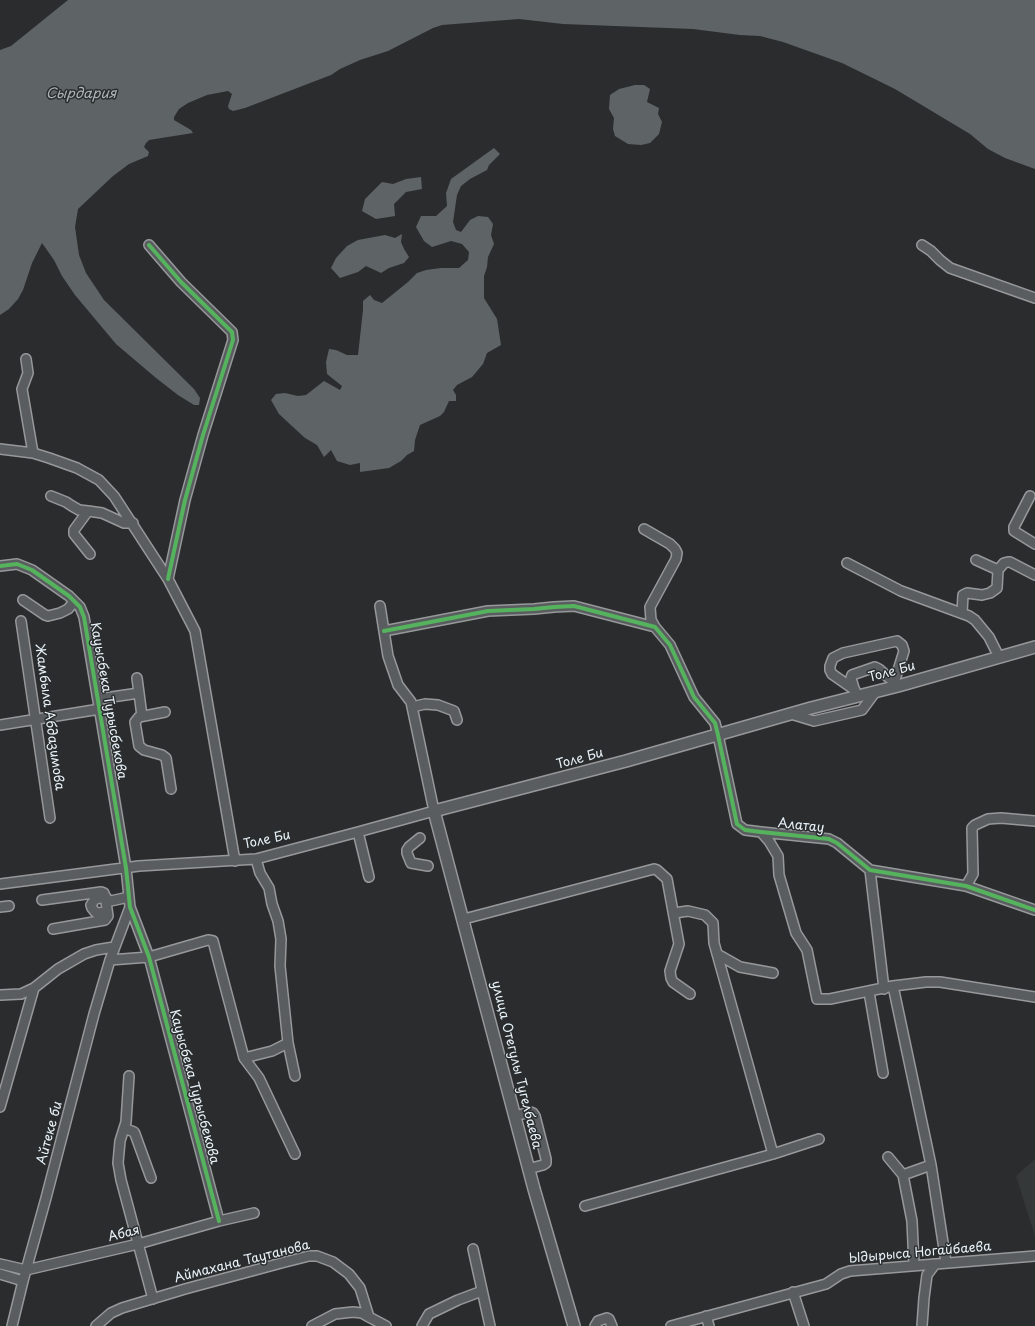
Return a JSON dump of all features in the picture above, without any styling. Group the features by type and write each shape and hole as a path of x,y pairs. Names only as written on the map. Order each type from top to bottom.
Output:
{"main road":[{"name":"Толе Би","path":"434,811 618,763 791,714 856,693 876,691 896,684 1035,647"},
{"name":"улица Отегулы Тугелбаева","path":"434,811 464,919 528,1169 574,1326"}],"street":[{"path":"149,245 181,282 232,332 233,340 203,435 189,486 168,579"},
{"path":"922,245 950,268 1035,298"},
{"path":"26,359 28,373 22,388 32,453"},
{"path":"0,449 32,453 77,468 98,480 114,496 168,579 195,631 235,861"},
{"path":"51,496 66,502 79,510 102,513 124,523 132,523"},
{"path":"1030,496 1014,527 1014,531 1035,544"},
{"path":"88,511 74,530 74,534 90,554"},
{"path":"644,529 670,544 677,553 676,559 650,608 651,620 655,626"},
{"path":"976,560 998,570"},
{"path":"962,613 963,595 967,593 990,594 997,588 998,570 1002,564 1008,562 1035,575"},
{"path":"847,563 901,591 962,613 975,620 989,637 998,657"},
{"name":"Кауысбека Турысбекова","path":"0,566 17,564 32,570 69,596 80,607 84,617 100,710 130,907 149,957 219,1221"},
{"path":"23,600 44,615 48,616 68,609 74,602"},
{"path":"380,606 388,656 398,686 410,700 412,707 434,811"},
{"path":"384,631 488,611 574,606 655,626"},
{"name":"Жамбыла Абдазимова","path":"21,620 50,818"},
{"name":"Алатау","path":"655,626 670,645 694,697 715,723 737,824 745,830 829,839 837,843 870,870 966,886 1035,910"},
{"path":"897,641 902,645 904,651 896,684 875,668 852,675 851,678 856,693 832,674 830,666 833,658 843,653 897,641"},
{"path":"137,678 142,716"},
{"path":"791,714 814,721 862,710 876,691"},
{"path":"98,699 139,693"},
{"path":"412,707 425,704 438,706 454,711 457,720"},
{"path":"0,725 100,710"},
{"path":"165,712 142,716 136,719 135,722 139,746 144,750 162,755 166,758 171,788"},
{"name":"Толе Би","path":"0,884 123,868 256,859 434,811"},
{"path":"966,886 973,874 972,828 975,825 988,819 1002,818 1035,821"},
{"path":"358,832 370,877"},
{"path":"761,832 769,841 778,856 779,875 796,933 807,950 817,999 830,999 916,982 940,982 1035,997"},
{"path":"420,838 407,850 409,860 413,864 428,866"},
{"path":"256,859 260,873 269,888 272,904 278,921 281,939 280,966 288,1043 294,1076"},
{"path":"464,919 654,869 667,879 679,944 670,974 673,982 690,994"},
{"path":"870,870 889,988 931,1165 946,1262"},
{"path":"42,900 101,892 104,893 107,918 105,920 53,930"},
{"path":"106,904 129,897"},
{"name":"Айтеке би","path":"12,1326 94,1014 114,947 130,907"},
{"path":"674,913 688,911 708,917 713,926 714,943 773,1154"},
{"path":"110,960 149,957 208,940 213,941 244,1058 259,1078 294,1154"},
{"path":"0,995 21,994 34,988 70,961 96,950 114,947"},
{"path":"717,954 740,967 773,973"},
{"path":"0,1107 34,988"},
{"path":"869,992 883,1073"},
{"path":"244,1058 272,1051 288,1043"},
{"path":"129,1076 126,1122 120,1141 118,1163 121,1180 153,1299"},
{"path":"514,1116 530,1112 533,1113 543,1145 546,1163 528,1169"},
{"path":"124,1128 134,1132 151,1178"},
{"path":"585,1206 773,1154 819,1139"},
{"path":"888,1157 903,1175 912,1221 914,1265"},
{"path":"903,1175 931,1165"},
{"name":"Абая","path":"0,1264 26,1270 138,1244 219,1221 254,1213"},
{"path":"473,1249 490,1326"},
{"name":"Аймахана Таутанова","path":"96,1326 111,1313 122,1308 309,1256 317,1256 333,1262 354,1280 360,1288 371,1320"},
{"name":"Ыдырыса Ногайбаева","path":"671,1326 826,1284 841,1274 850,1271 946,1262 1035,1256"},
{"path":"922,1326 927,1275 933,1267 933,1264"},
{"path":"0,1274 23,1281"},
{"path":"422,1326 429,1314 458,1300 482,1292"},
{"path":"794,1292 804,1326"},
{"path":"312,1326 335,1314 353,1312 362,1313 371,1320 386,1326"},
{"path":"706,1316 709,1326"},
{"path":"595,1326 598,1321 609,1318 612,1326"}],"shaded area":[{"path":"1035,1159 1035,1236 1016,1176"}],"water":[{"name":"Сырдария","path":"68,0 1035,0 1035,169 1005,158 988,149 970,134 895,89 842,63 783,42 760,36 693,29 563,24 519,19 442,25 433,28 388,51 360,60 331,75 245,108 233,111 229,109 228,106 232,94 228,91 207,95 188,103 179,109 174,117 174,120 191,130 193,133 149,140 144,147 149,152 148,156 129,164 113,176 78,209 75,227 79,255 86,273 104,300 194,389 200,398 199,405 194,405 156,378 116,344 75,295 42,243 32,263 23,290 18,299 9,309 0,315 0,50 11,46"},
{"path":"635,85 644,85 650,89 647,102 659,108 658,114 662,122 659,134 650,143 641,145 628,144 615,136 613,129 614,118 609,109 610,95 619,89"},
{"path":"494,148 500,154 489,165 487,170 470,179 461,186 457,195 453,222 456,230 461,232 470,220 478,216 488,217 493,224 491,235 494,244 488,257 484,276 484,298 497,319 501,345 487,353 483,364 472,377 457,385 453,390 456,395 456,401 449,401 444,412 440,416 420,425 415,440 414,451 401,461 389,468 360,472 360,463 350,465 337,461 331,450 324,457 317,445 305,438 279,414 271,400 276,394 285,393 298,396 306,395 324,381 340,390 342,386 327,374 326,362 329,349 336,350 347,355 358,355 363,301 370,295 374,300 382,303 417,273 441,268 459,268 468,260 469,252 462,244 451,241 432,247 424,241 416,227 421,216 436,216 447,206 446,193 451,179"},
{"path":"421,177 422,189 406,192 394,204 395,216 376,219 362,211 365,199 382,182 393,184 406,179"},
{"path":"402,234 401,242 409,257 404,263 389,268 381,273 366,266 358,272 340,278 331,268 336,258 347,246 358,240 385,235 395,238"}],"cycle path":[{"path":"149,245 181,282 232,332 233,340 203,435 185,500 168,579"},
{"path":"0,566 17,564 32,570 69,596 80,607 84,617 126,868 130,907 149,957 219,1221"},
{"path":"384,631 488,611 574,606 655,627 670,645 694,697 715,723 737,824 745,830 829,839 837,843 870,870 966,886 1035,910"}]}
